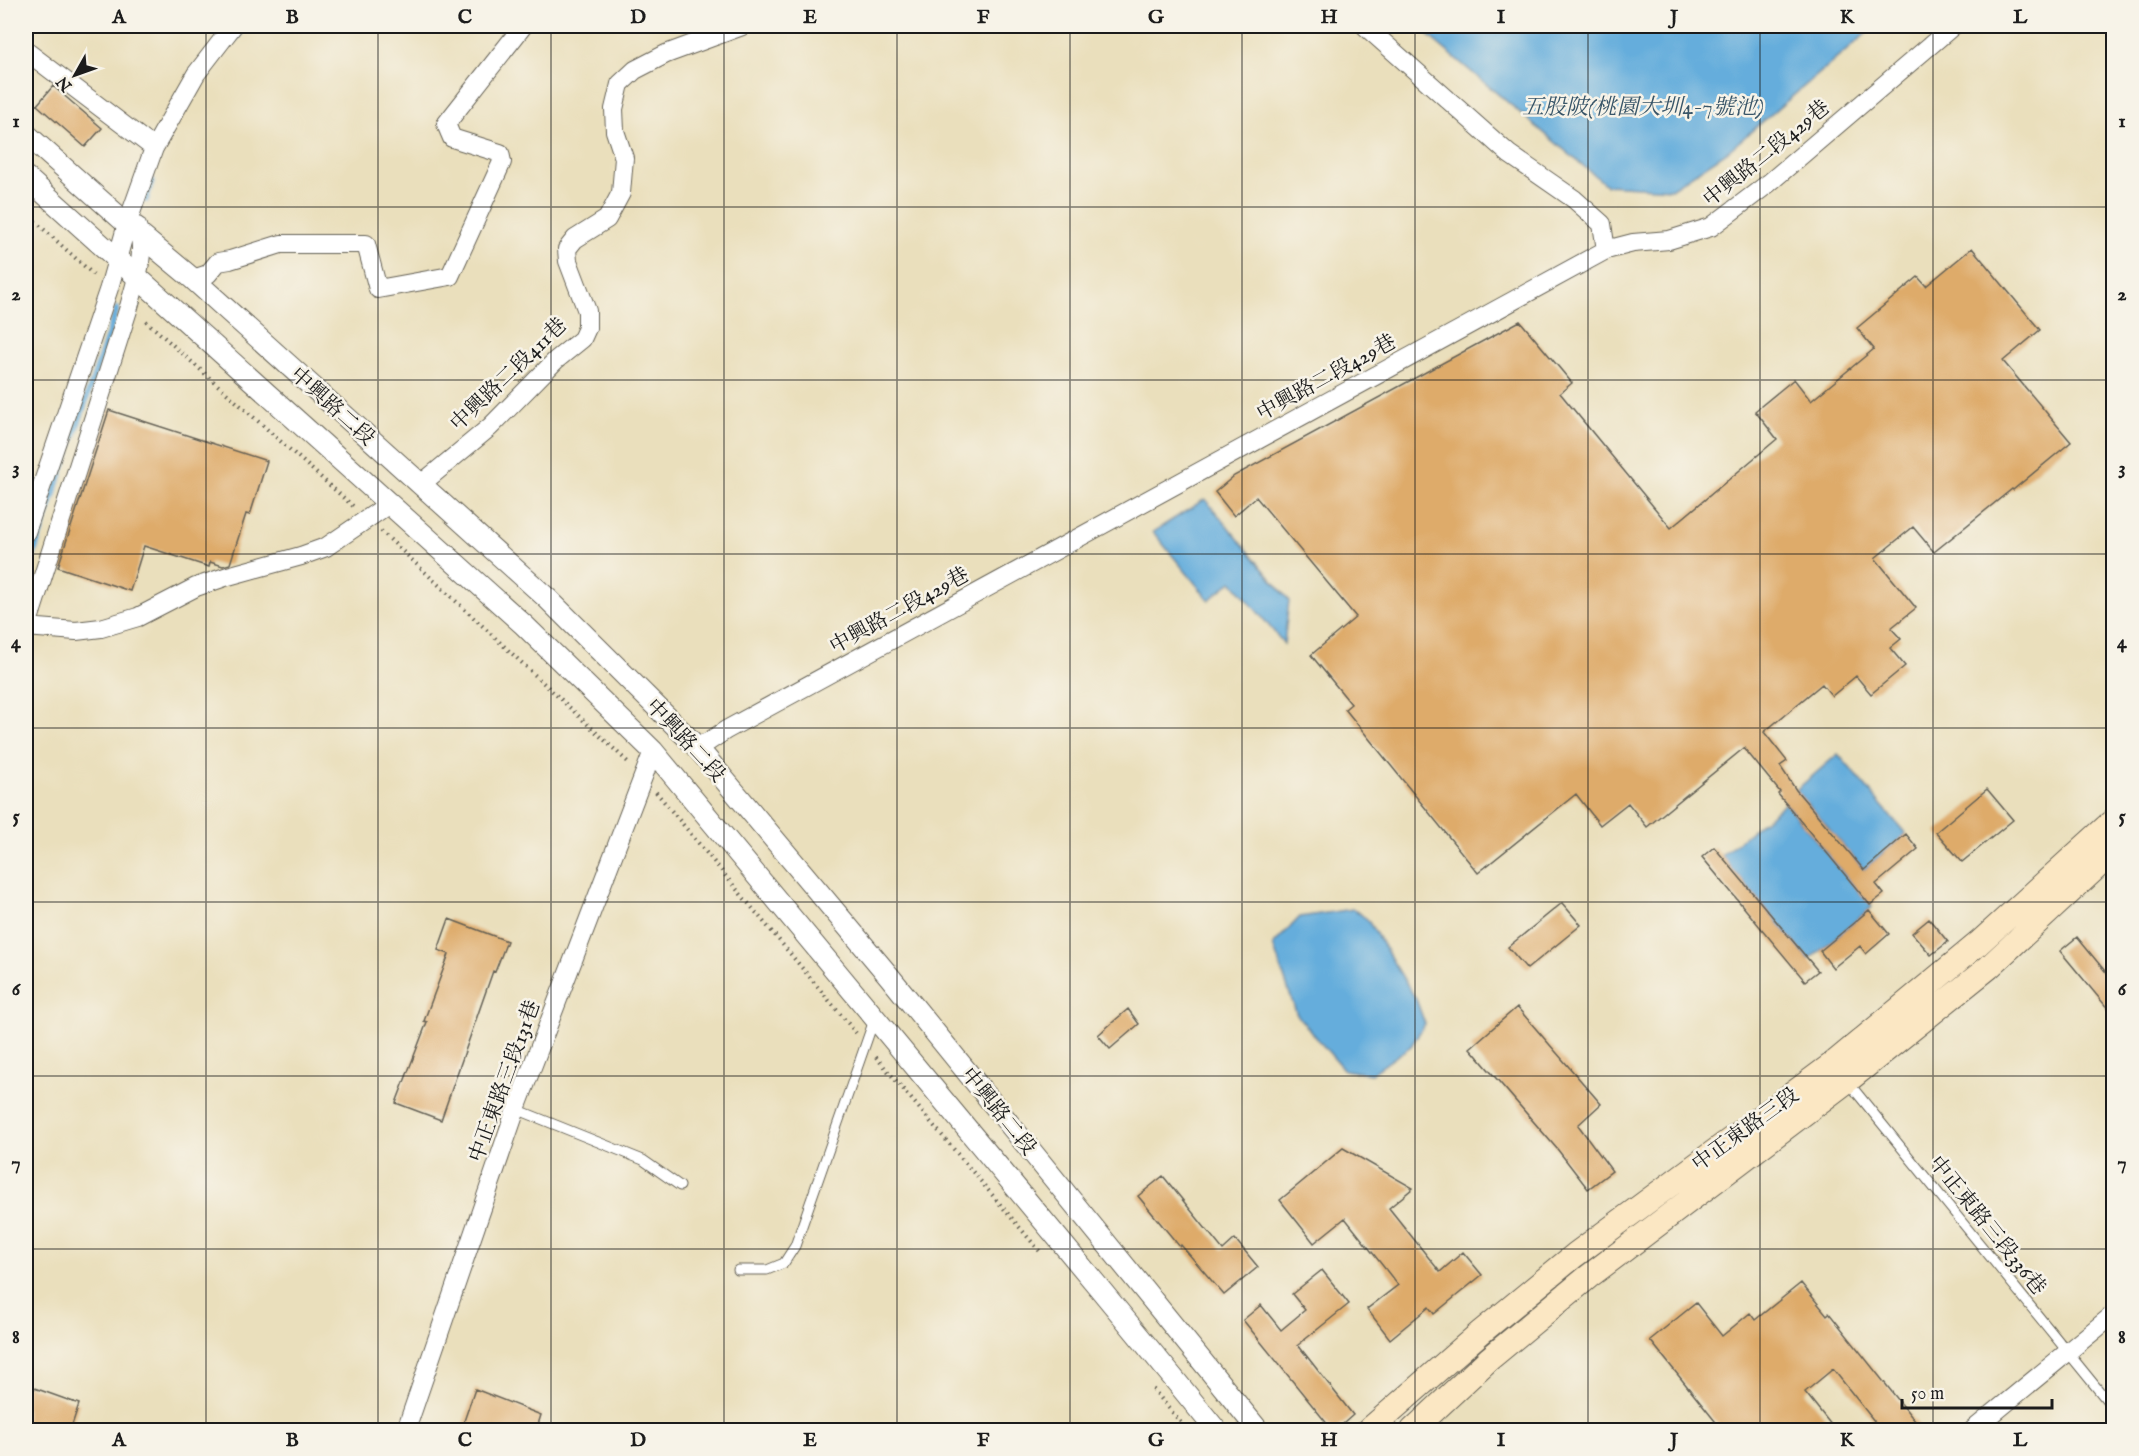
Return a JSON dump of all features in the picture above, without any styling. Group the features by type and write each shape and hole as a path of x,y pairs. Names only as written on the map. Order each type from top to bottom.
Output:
{"main road":[{"name":"中正東路三段","path":"1413,1431 1490,1359 1840,1073 1978,943 2114,820"},
{"name":"中正東路三段","path":"1369,1431 1480,1333 1575,1255 1840,1073 1989,967 2114,851"}],"street":[{"path":"26,532 118,260 133,223 154,148 196,74 233,26"},
{"path":"193,279 208,273 218,262 281,244 366,244 378,289 450,276 502,162 500,153 452,138 446,124 523,26"},
{"name":"中興路二段411巷","path":"420,485 490,427 556,360 582,339 587,328 587,311 568,261 567,249 575,239 607,219 621,193 624,158 615,131 614,109 620,84 635,70 666,54 742,26"},
{"path":"1365,26 1509,154 1574,199 1602,224 1606,250"},
{"name":"中興路二段429巷","path":"696,746 708,742 726,730 1606,250 1632,243 1669,240 1712,227 1769,183 1953,26"},
{"path":"26,51 154,148"},
{"name":"中興路二段","path":"26,134 133,223 548,599 696,746 882,967 1258,1431"},
{"name":"中興路二段","path":"26,177 524,625 653,751 1216,1431"},
{"path":"133,223 141,249 136,278 26,628 76,631 101,628 138,617 196,587 326,547 420,485"},
{"path":"653,751 696,746"},
{"name":"中正東路三段131巷","path":"406,1431 516,1109 653,751"},
{"path":"1123,1317 1149,1296"},
{"path":"1973,1431 2114,1314"}],"lane":[{"path":"738,1270 767,1270 784,1263 795,1246 874,1020"},
{"name":"中正東路三段336巷","path":"1840,1073 2114,1409"},
{"path":"516,1109 644,1160 680,1186"}],"path":[{"path":"26,213 95,276"},
{"path":"146,321 368,519 630,764"},
{"path":"653,788 1042,1255"},
{"path":"1150,1386 1186,1431"}],"water":[{"name":"五股陂(桃園大圳4-7號池)","path":"1417,26 1875,26 1727,152 1671,189 1606,185"},
{"path":"1205,499 1289,600 1284,644 1232,581 1209,600 1153,532"},
{"path":"1838,754 1906,834 1864,870 1796,790"},
{"path":"1785,803 1872,907 1809,960 1721,856"},
{"path":"1353,909 1367,919 1416,999 1425,1024 1411,1046 1371,1074 1344,1070 1297,1015 1273,945 1300,917"}],"building":[{"path":"53,86 102,128 85,147 37,105"},
{"path":"1972,248 2040,330 2003,361 2071,442 1934,552 1913,527 1875,558 1916,608 1891,628 1901,639 1890,648 1905,666 1871,694 1856,676 1832,696 1822,684 1764,732 1787,761 1780,766 1796,790 1864,870 1906,834 1918,849 1876,884 1884,894 1870,905 1778,794 1780,792 1744,748 1647,827 1628,803 1600,825 1576,794 1478,873 1345,709 1351,704 1311,655 1356,617 1256,497 1234,516 1215,492 1234,476 1520,321 1572,383 1560,393 1671,528 1777,439 1755,411 1794,379 1811,401 1874,349 1857,328 1918,277 1926,286"},
{"path":"109,410 267,461 250,515 246,514 230,564 223,566 210,562 209,567 144,546 130,591 58,567"},
{"path":"1987,789 2013,820 1962,862 1936,832"},
{"path":"1714,847 1818,971 1805,981 1702,857"},
{"path":"1562,903 1581,925 1527,969 1508,947"},
{"path":"1869,910 1889,934 1866,954 1860,946 1833,968 1820,951"},
{"path":"449,919 507,941 495,972 493,971 441,1120 396,1103 427,1022 424,1021 449,954 438,950"},
{"path":"1929,919 1948,942 1931,955 1912,933"},
{"path":"2077,937 2114,982 2114,1016 2060,951"},
{"path":"1517,1007 1601,1104 1578,1125 1612,1171 1588,1189 1558,1150 1470,1048"},
{"path":"1128,1009 1139,1024 1110,1049 1098,1035"},
{"path":"1343,1148 1413,1188 1389,1208 1440,1272 1463,1252 1482,1275 1434,1314 1429,1307 1390,1339 1367,1309 1398,1285 1345,1218 1314,1243 1280,1200"},
{"path":"1163,1176 1223,1250 1235,1239 1258,1267 1224,1295 1138,1196"},
{"path":"1322,1270 1349,1304 1298,1345 1353,1415 1335,1431 1243,1320 1261,1305 1281,1330 1305,1310 1292,1294"},
{"path":"1801,1283 1827,1315 1829,1313 1923,1431 1882,1431 1833,1369 1805,1392 1836,1431 1723,1431 1650,1340 1696,1303 1722,1336 1750,1313 1755,1320"},
{"path":"26,1385 79,1404 70,1431 26,1431"},
{"path":"475,1389 541,1415 536,1431 479,1431 463,1424"}],"waterway":[{"path":"235,38 245,26"},
{"path":"146,200 152,180"},
{"path":"26,576 117,309"}]}
